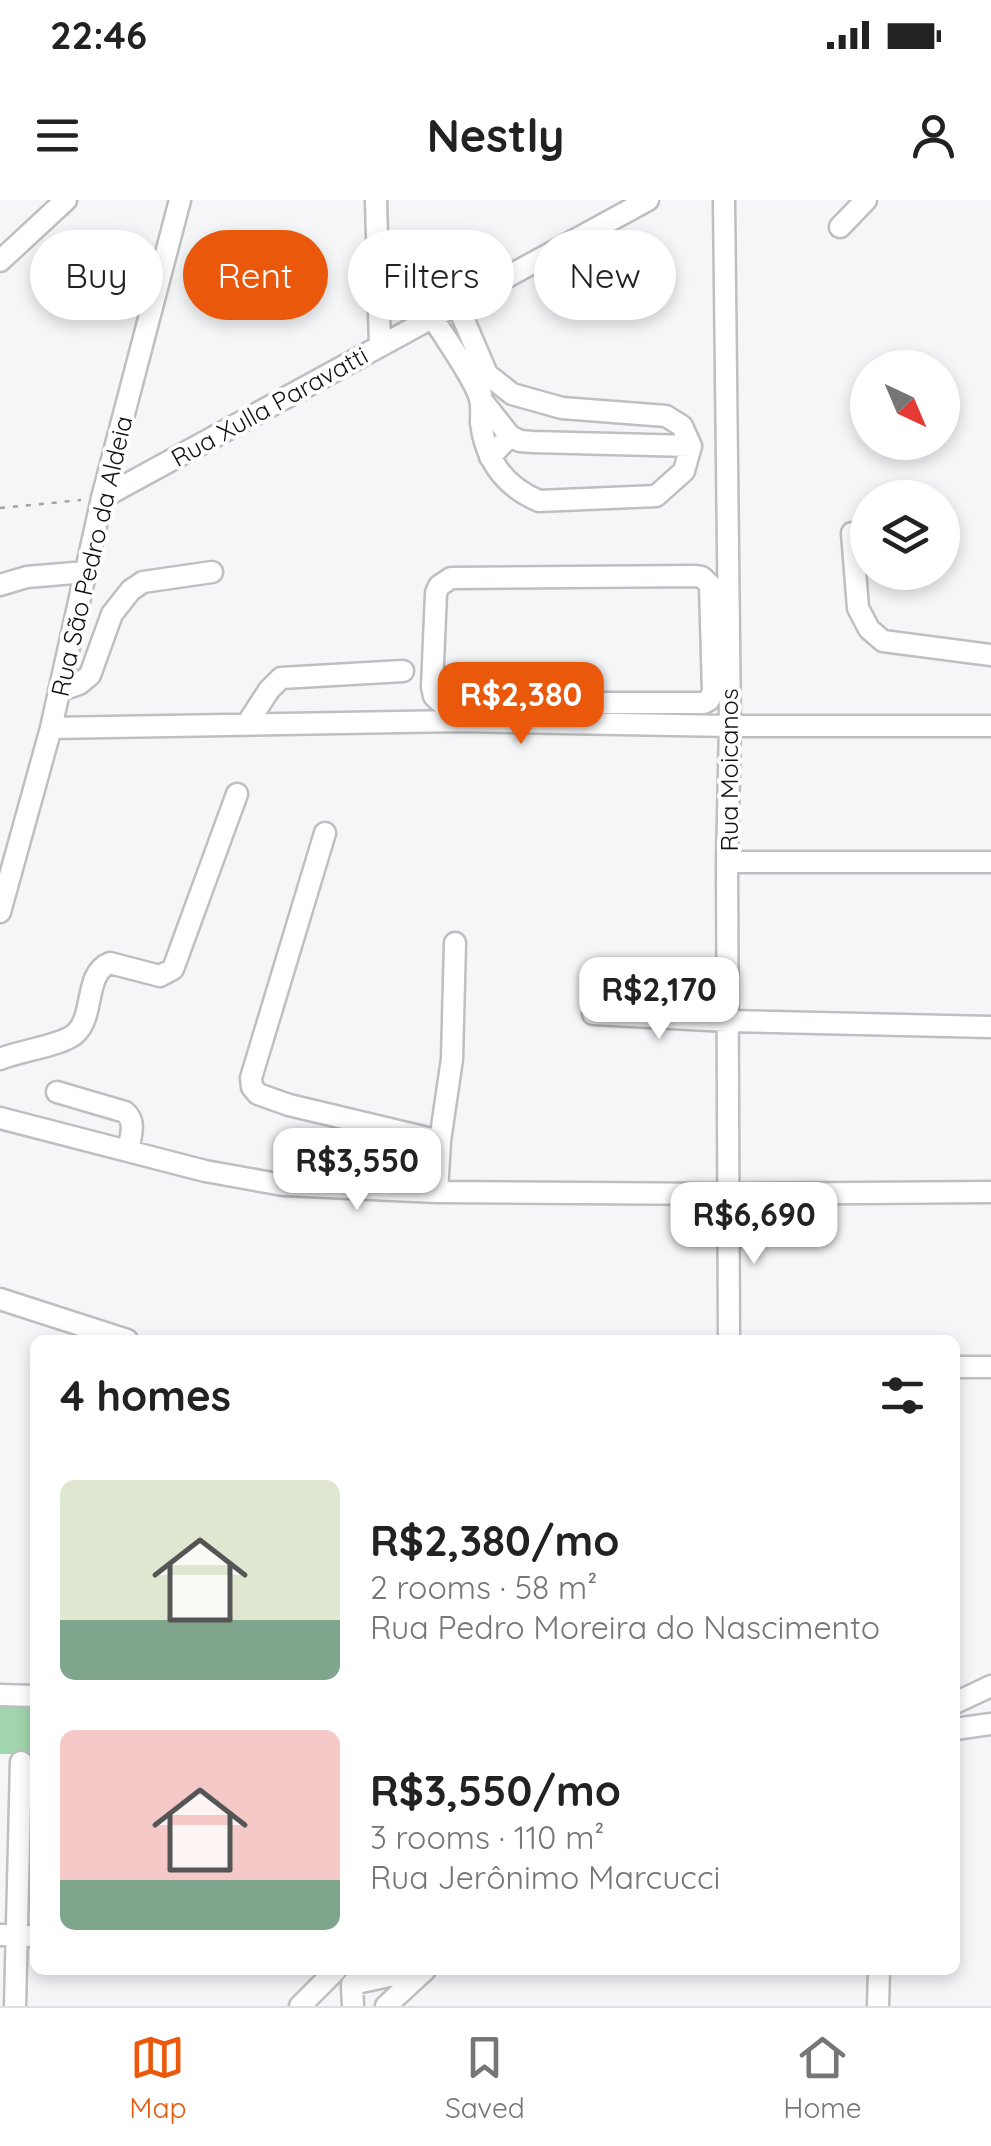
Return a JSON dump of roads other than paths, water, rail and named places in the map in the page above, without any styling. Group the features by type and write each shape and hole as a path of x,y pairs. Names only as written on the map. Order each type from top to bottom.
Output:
{"street":[{"path":"0,261 66,200"},
{"name":"Rua São Pedro da Aldeia","path":"0,912 51,728 102,498 180,200"},
{"path":"376,200 380,346"},
{"name":"Rua Xulla Paravatti","path":"514,273 648,200"},
{"name":"Rua Moicanos","path":"724,200 730,726 730,1335"},
{"path":"840,227 866,200"},
{"name":"Rua Xulla Paravatti","path":"102,498 428,320"},
{"path":"433,320 480,398 510,436 520,441 690,446"},
{"path":"464,320 487,374 512,394 562,408 666,416 682,426 690,446 684,471 656,496 539,501 507,483 490,457 484,440 480,398 487,374"},
{"path":"490,457 510,436"},
{"path":"0,585 27,577 86,572"},
{"path":"59,690 79,684 90,675 112,614 131,590 143,582 212,572"},
{"path":"51,728 247,724 458,712 704,703 713,692 710,586 696,576 444,581 436,593 434,696 458,712 730,726 991,726"},
{"path":"857,590 858,608 868,629 884,641 991,655"},
{"path":"247,724 280,678 402,670"},
{"path":"0,1059 60,1042 76,1033 83,1024 98,972 104,964 160,976 173,969 237,794"},
{"path":"325,833 251,1078 252,1087 258,1094 289,1105 440,1141"},
{"path":"728,862 991,862"},
{"path":"438,1192 440,1141 452,1059 455,943"},
{"path":"593,1014 991,1027"},
{"path":"57,1092 130,1116 133,1124 128,1151"},
{"path":"0,1118 205,1171 283,1185 438,1192 991,1192"},
{"path":"0,1298 111,1335"},
{"path":"960,1367 991,1367"},
{"path":"960,1701 991,1686"},
{"path":"0,1696 30,1696"},
{"path":"960,1729 991,1724"},
{"path":"16,2006 19,1762"},
{"path":"300,2006 342,1975 353,2006"},
{"path":"386,2006 420,1975"},
{"path":"878,2006 879,1975"}]}
